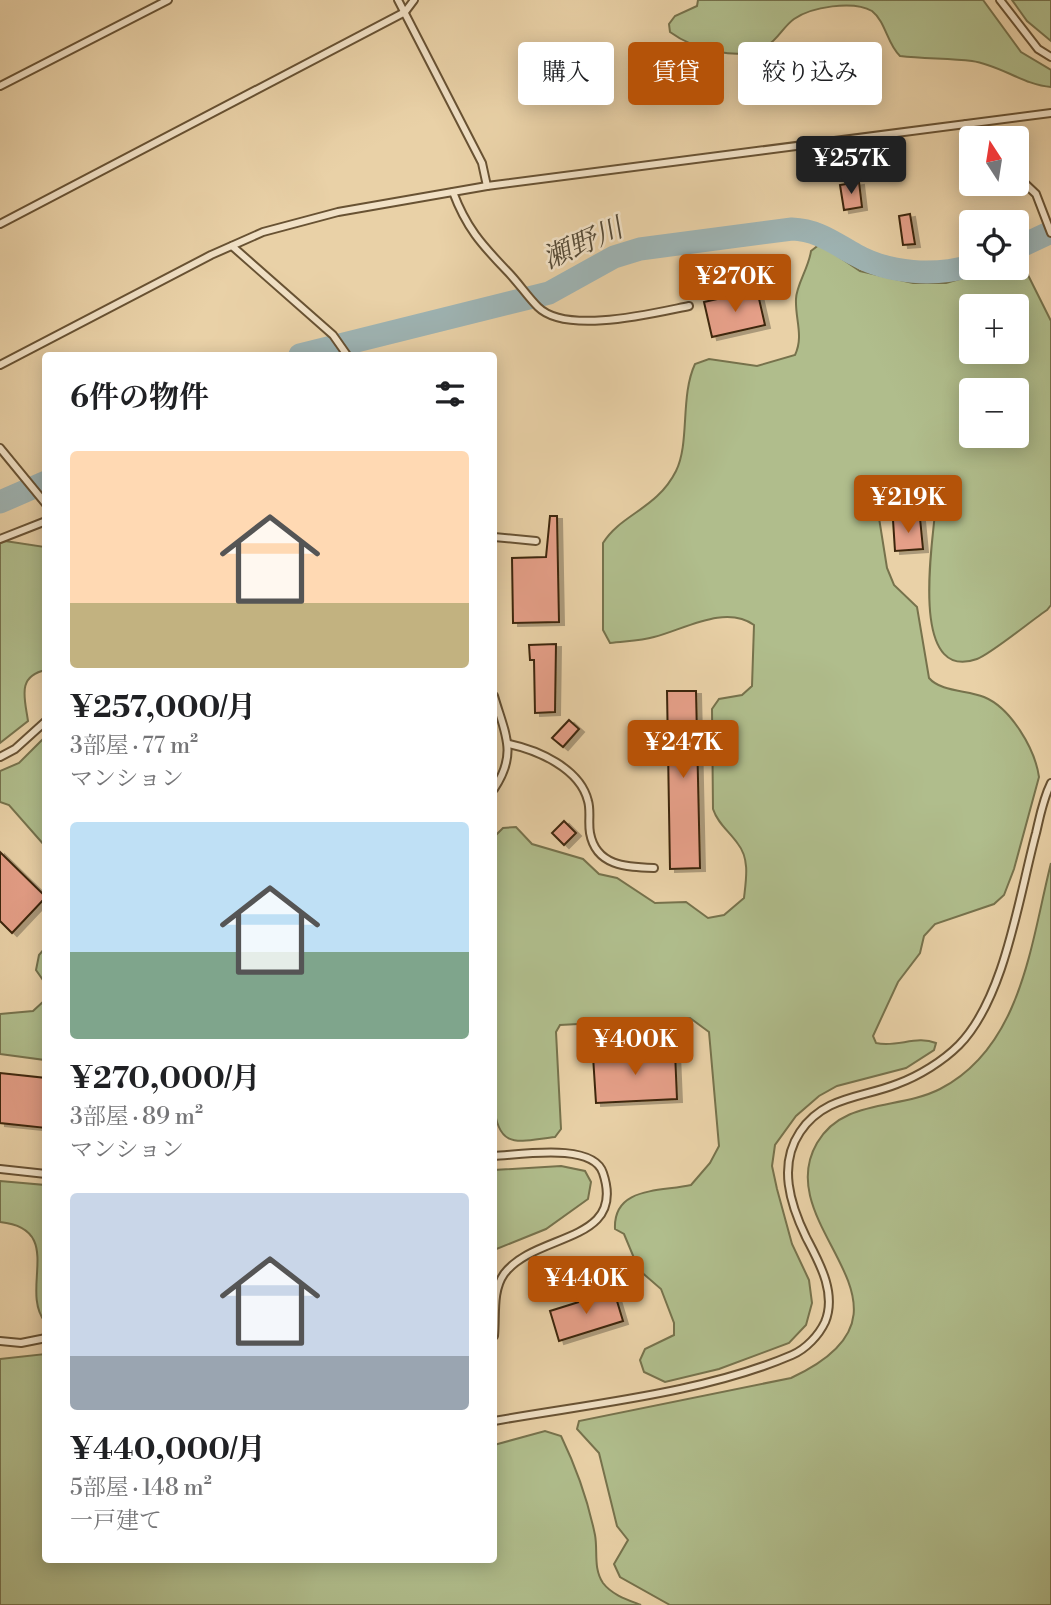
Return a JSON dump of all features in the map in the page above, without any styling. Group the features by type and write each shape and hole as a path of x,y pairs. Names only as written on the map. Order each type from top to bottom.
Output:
{"lane":[{"path":"0,86 168,0"},
{"path":"398,0 482,163 487,186"},
{"path":"0,223 405,12 414,0"},
{"path":"1000,0 1038,49 1051,57"},
{"path":"0,365 232,246 263,232 338,212 487,186 1051,113"},
{"path":"1029,187 1036,194 1051,233"},
{"path":"453,192 473,235 527,290 538,308 553,315 583,321 615,320 689,306"},
{"path":"232,246 333,335 345,352"},
{"path":"0,448 42,499"},
{"path":"0,539 42,523"},
{"path":"497,537 536,541"},
{"path":"497,706 509,744 509,760 497,783"},
{"path":"0,757 15,749 42,725"},
{"path":"509,744 548,756 581,785 588,798 590,832 595,848 607,861 626,867 654,868"},
{"path":"497,1420 699,1384 795,1354 816,1338 829,1304 828,1284 795,1214 787,1183 790,1157 800,1132 818,1113 836,1102 896,1084 929,1068 959,1044 984,1012 998,978 1051,783"},
{"path":"497,1156 575,1153 593,1159 601,1168 608,1199 602,1216 590,1228 519,1259 503,1276 497,1292"},
{"path":"0,1169 42,1174"},
{"path":"0,1341 21,1343 42,1339"}],"green space":[{"path":"698,0 983,0 1021,52 1051,70 1051,87 1031,83 982,63 900,56 877,16 872,11 854,6 832,6 811,11 790,22 772,42 738,42 738,53 724,53 724,42 687,42 670,32 669,24 675,16 697,6"},
{"path":"1012,0 1051,0 1051,41 1027,21"},
{"path":"820,244 860,271 913,283 946,283 959,279 1029,280 1029,277 1051,321 1051,605 1047,610 983,656 956,661 942,651 933,632 929,580 935,513 928,506 895,505 882,509 879,518 887,568 894,585 917,607 929,678 940,686 984,697 1003,710 1027,742 1039,777 1014,869 1004,895 994,904 935,924 924,936 920,953 898,982 873,1036 876,1043 884,1044 929,1041 936,1043 934,1050 906,1068 837,1086 819,1096 796,1116 775,1145 772,1166 777,1189 792,1244 809,1280 812,1303 806,1325 789,1343 719,1369 665,1382 644,1372 640,1360 645,1349 674,1335 674,1323 661,1289 639,1270 624,1234 615,1229 616,1215 622,1205 641,1193 691,1185 710,1163 719,1146 709,1032 690,1018 560,1025 556,1032 561,1129 555,1137 521,1141 506,1136 497,1122 497,834 503,828 516,827 532,844 583,859 599,874 617,878 655,903 686,902 708,918 724,915 744,898 746,870 742,850 713,809 712,709 719,699 742,695 752,686 754,625 743,619 717,618 649,638 610,643 603,630 603,543 619,525 659,494 676,471 683,447 688,390 695,364 709,359 757,366 795,355 799,334 796,306 800,282 811,251"},
{"path":"5,541 42,547 42,671 30,677 26,683 24,697 28,721 0,743 0,543"},
{"path":"42,740 42,843 9,805 0,802 0,771 19,763"},
{"path":"1051,863 1051,1605 670,1605 620,1577 614,1564 628,1540 617,1526 599,1453 577,1429 579,1421 791,1378 833,1351 852,1324 852,1296 842,1266 813,1206 808,1175 817,1143 828,1129 841,1119 873,1107 924,1096 940,1089 967,1070 989,1047 1006,1020 1019,990"},
{"path":"42,952 42,979 36,970"},
{"path":"42,1003 42,1060 0,1054 0,1014 33,1011"},
{"path":"561,1166 585,1171 591,1182 588,1199 546,1229 497,1249 497,1170"},
{"path":"0,1181 42,1185 42,1316 36,1293 38,1262 31,1236 20,1227 0,1222"},
{"path":"42,1354 42,1563 497,1563 497,1444 545,1431 561,1436 577,1472 592,1522 597,1565 603,1583 616,1594 641,1605 0,1605 0,1359"}],"building":[{"path":"859,182 862,207 844,210 840,185"},
{"path":"910,214 915,244 903,245 899,216"},
{"path":"757,290 765,325 712,337 704,302"},
{"path":"550,516 557,516 559,622 513,623 512,558 546,557"},
{"path":"920,518 923,549 895,551 893,520"},
{"path":"556,644 555,712 535,713 534,660 530,660 529,645"},
{"path":"667,691 696,691 700,868 670,869"},
{"path":"569,720 579,729 563,747 552,738"},
{"path":"564,821 576,833 564,845 552,833"},
{"path":"0,852 42,893 42,901 12,933 0,921"},
{"path":"675,1052 677,1099 596,1103 593,1056"},
{"path":"0,1073 42,1078 42,1128 0,1123"},
{"path":"614,1291 623,1321 559,1341 550,1311"}],"waterway":[{"name":"瀬野川","path":"312,352 549,293 614,257 640,249 792,229 826,238 883,266 928,272 959,269"},
{"name":"瀬野川","path":"1029,242 1051,232"},
{"name":"瀬野川","path":"0,502 42,484"}]}
